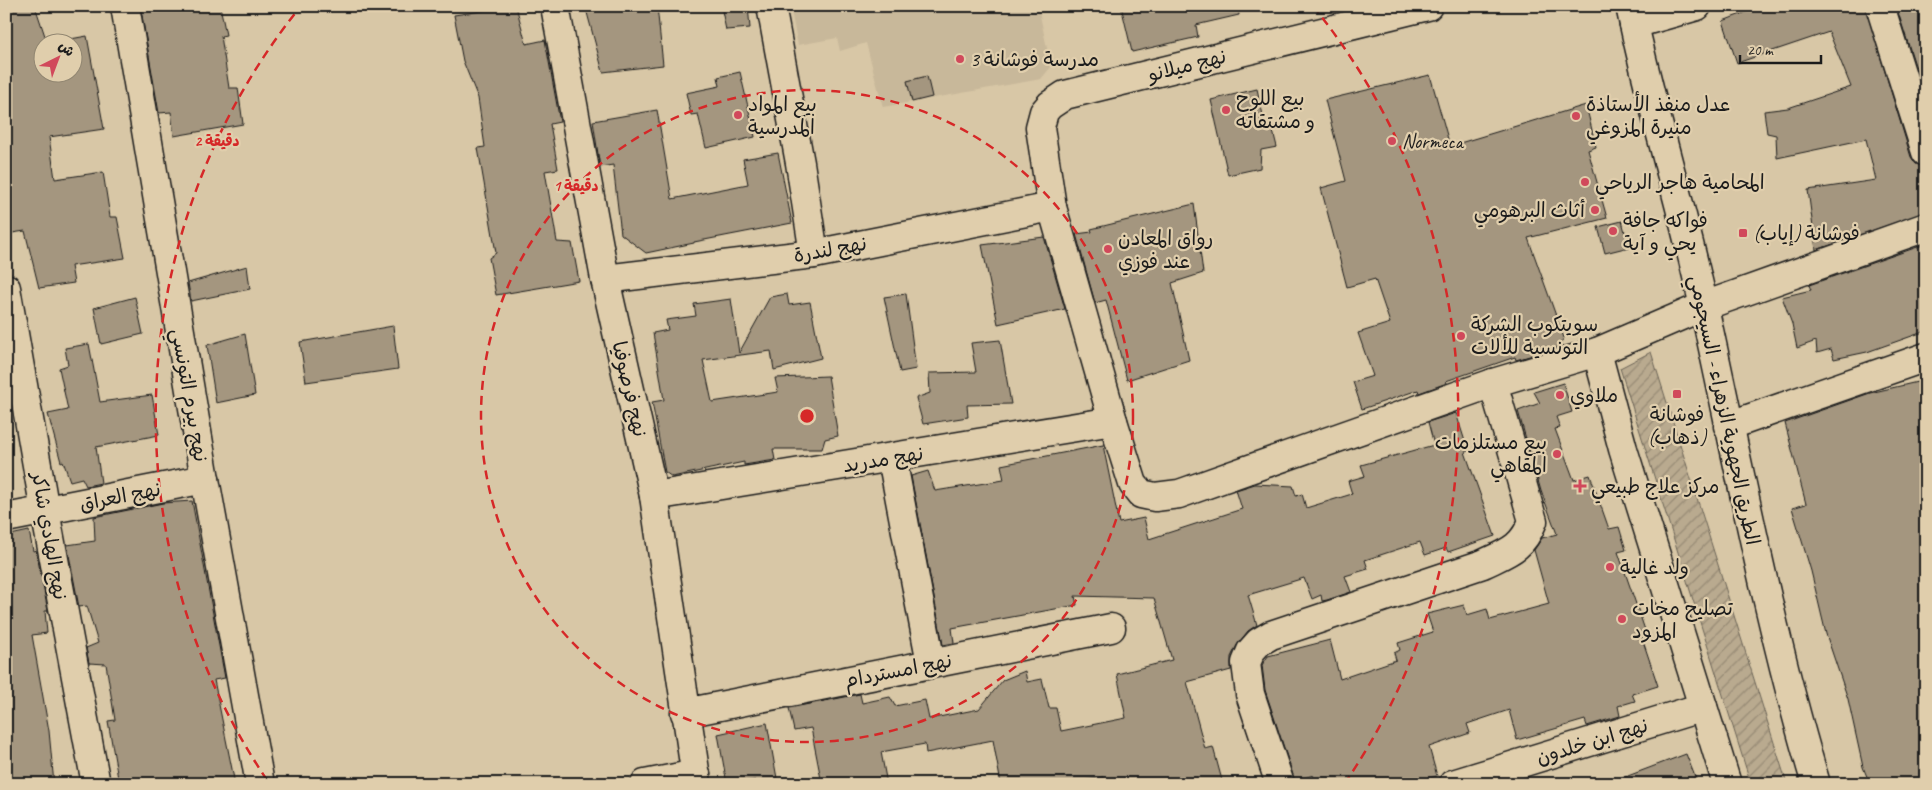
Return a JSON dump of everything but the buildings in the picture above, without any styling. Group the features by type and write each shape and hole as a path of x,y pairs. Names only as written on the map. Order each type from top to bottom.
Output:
{"street":[{"name":"نهج بيرم التونسي","path":"125,6 204,479 260,784"},
{"name":"نهج فرصوفيا","path":"555,6 605,279 654,496 696,779"},
{"path":"771,6 800,163 814,254"},
{"name":"نهج ميلانو","path":"1428,6 1065,95 1050,105 1044,112 1040,127 1052,207 1113,421 1133,484 1141,494 1155,497 1179,494 1493,383 1597,352 1704,306 1926,227"},
{"path":"1632,15 1697,6"},
{"path":"1880,6 1926,152"},
{"name":"الطريق الجهوية الزهراء - السيجومي","path":"1632,15 1704,306 1728,426 1776,637 1816,784"},
{"name":"نهج لندرة","path":"605,279 814,254 1052,207"},
{"name":"نهج الهادي شاكر","path":"6,288 96,784"},
{"path":"1597,352 1623,449 1727,784"},
{"path":"1728,426 1926,357"},
{"path":"1280,784 1250,694 1246,663 1251,651 1259,642 1271,635 1482,564 1515,549 1528,536 1533,521 1493,383"},
{"name":"نهج مدريد","path":"654,496 1113,421"},
{"path":"892,458 931,664"},
{"name":"نهج العراق","path":"6,518 204,479"},
{"name":"نهج امستردام","path":"685,713 1111,628"},
{"name":"نهج ابن خلدون","path":"1453,784 1703,707"},
{"path":"644,784 696,779"}],"shaded area":[{"name":"مدرسة فوشانة 3","path":"790,6 1038,6 1051,67 1041,79 883,107 866,43 840,51 837,38 798,45"},
{"path":"1651,352 1787,784 1751,784 1620,368"}],"place":[{"name":"مدرسة فوشانة 3","path":"960,59"},
{"name":"بيع اللوح و مشتقاته","path":"1226,110"},
{"name":"بيع المواد المدرسية","path":"738,115"},
{"name":"عدل منفذ الأستاذة منيرة المزوغي","path":"1576,116"},
{"name":"Normeca","path":"1392,141"},
{"name":"المحامية هاجر الرياحي","path":"1585,182"},
{"name":"أثاث البرهومي","path":"1595,210"},
{"name":"فواكه جافة يحي و آية","path":"1613,231"},
{"name":"فوشانة (إياب)","path":"1743,233"},
{"name":"رواق المعادن عند فوزي","path":"1108,249"},
{"name":"سويتكوب الشركة التونسية للألات","path":"1461,336"},
{"name":"فوشانة (ذهاب)","path":"1677,394"},
{"name":"ملاوي","path":"1560,395"},
{"name":"بيع مستلزمات المقاهي","path":"1557,454"},
{"name":"مركز علاج طبيعي","path":"1580,486"},
{"name":"ولد غالية","path":"1610,567"},
{"name":"تصليح مخات المزود","path":"1622,619"}]}
